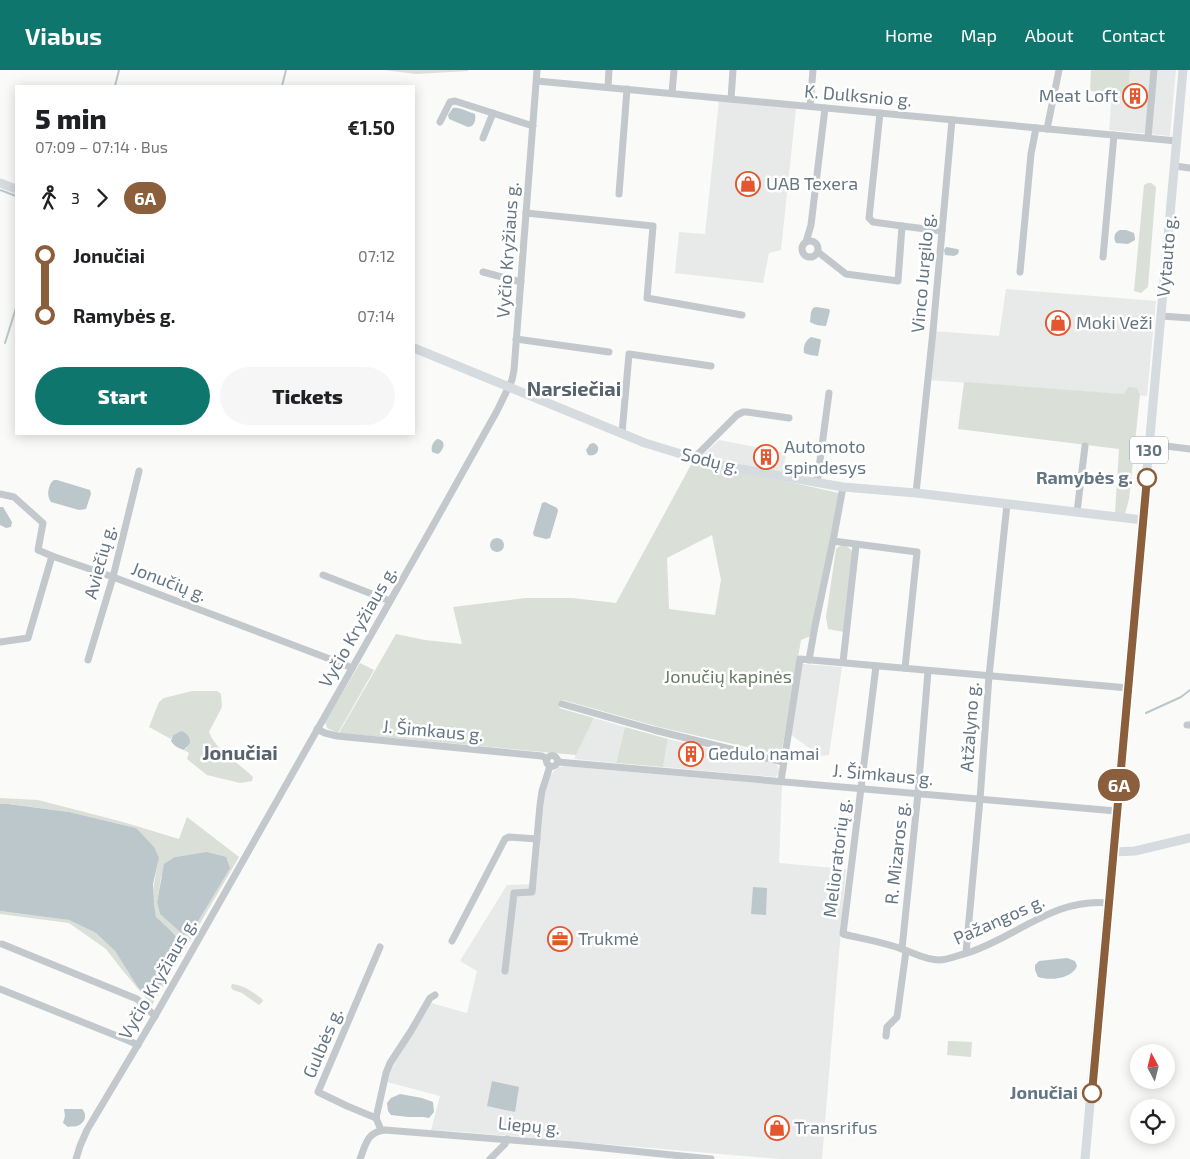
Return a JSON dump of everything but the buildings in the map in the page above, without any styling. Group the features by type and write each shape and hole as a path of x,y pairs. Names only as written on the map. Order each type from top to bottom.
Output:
{"main road":[{"name":"Vytauto g.","path":"1085,1159 1183,70"},
{"path":"0,183 15,189"},
{"name":"Sodų g.","path":"415,348 655,446 735,468 843,487 1143,520"},
{"path":"1114,852 1135,850 1190,838"}],"street":[{"name":"Vyčio Kryžiaus g.","path":"76,1159 87,1130 155,1016 497,411 512,380 537,70"},
{"path":"608,87 609,70"},
{"path":"672,93 674,70"},
{"path":"731,99 733,70"},
{"path":"810,106 813,70"},
{"path":"1047,129 1059,70"},
{"path":"1148,138 1154,70"},
{"name":"K. Dulksnio g.","path":"536,80 1177,141"},
{"path":"619,194 627,89"},
{"path":"440,122 450,102 455,101 533,126"},
{"path":"818,252 812,256 805,255 802,248 806,242 811,225 825,108"},
{"path":"483,138 493,113"},
{"path":"880,113 868,218 873,222 942,230"},
{"name":"Vinco Jurgilo g.","path":"916,494 952,120"},
{"path":"1020,272 1031,154 1036,128"},
{"path":"1103,256 1114,135"},
{"path":"1174,166 1190,168"},
{"path":"526,213 653,226 647,298 742,315"},
{"path":"811,225 818,252 846,274 898,281 902,226"},
{"path":"806,242 816,243"},
{"path":"483,272 521,282"},
{"path":"1161,316 1190,318"},
{"path":"516,338 609,352"},
{"path":"622,433 629,354 711,366"},
{"path":"817,483 829,393"},
{"path":"694,458 737,415 743,412 789,418"},
{"path":"1150,444 1190,448"},
{"path":"1077,512 1085,446"},
{"name":"Aviečių g.","path":"88,660 114,577 139,471"},
{"path":"809,660 834,542 843,487"},
{"path":"0,494 14,497 43,523 38,550 52,556 28,638 0,642"},
{"name":"Atžalyno g.","path":"966,953 989,676 1008,504"},
{"path":"834,542 917,552 905,668"},
{"path":"843,662 856,545"},
{"name":"Jonučių g.","path":"52,556 114,577 352,668"},
{"path":"323,575 390,601"},
{"path":"781,781 800,659 1128,688"},
{"name":"Melioratorių g.","path":"843,934 876,666"},
{"name":"R. Mizaros g.","path":"886,1036 887,1027 897,1017 928,671"},
{"path":"562,704 654,730 783,762"},
{"name":"J. Šimkaus g.","path":"317,729 337,736 364,740 542,756 555,766 558,762 1116,811"},
{"path":"505,971 514,893 532,892 542,791 549,762"},
{"path":"452,941 505,840 510,837 537,839"},
{"name":"Pažangos g.","path":"843,934 930,959 940,960 975,951 1062,908 1090,902 1109,903"},
{"path":"2,944 138,999 155,1016"},
{"name":"Gulbės g.","path":"376,1118 318,1092 380,947"},
{"path":"0,989 138,1046"},
{"path":"360,1159 370,1137 373,1133 381,1130 376,1118 390,1063 430,998 435,996"},
{"name":"Liepų g.","path":"381,1130 711,1159"},
{"path":"490,1159 507,1140"}],"shaded area":[{"path":"1130,70 1176,70 1170,136 1109,130 1112,93 1128,94"},
{"path":"719,100 796,108 781,250 769,253 763,283 675,273 679,232 705,234"},
{"path":"453,108 475,114 474,124 468,127 449,119 448,115"},
{"path":"1120,230 1134,233 1135,240 1128,244 1116,243 1115,235"},
{"path":"946,247 959,250 958,254 954,256 945,255 944,250"},
{"path":"1006,289 1156,301 1147,396 927,380 933,331 999,336"},
{"path":"816,307 829,309 826,326 810,322 811,312"},
{"path":"811,337 821,340 818,356 804,353 805,344"},
{"path":"437,439 442,441 444,445 438,454 432,452 433,444"},
{"path":"719,440 786,453 783,474 701,457"},
{"path":"593,443 598,447 598,451 594,455 588,455 586,450"},
{"path":"54,480 90,490 91,494 86,509 79,510 51,502 48,490"},
{"path":"545,502 557,508 558,511 550,538 546,539 534,536 533,533 542,503"},
{"path":"0,507 3,507 12,522 11,527 6,528 0,525"},
{"path":"497,538 502,540 504,545 502,550 497,552 492,550 490,545 492,540"},
{"path":"800,665 842,667 829,755 820,756 790,734"},
{"path":"594,718 625,727 616,763 574,759"},
{"path":"181,731 189,737 190,741 184,750 176,747 171,741 173,735"},
{"path":"668,739 770,762 777,765 779,774 775,777 663,767"},
{"path":"559,767 782,785 779,863 846,869 822,1159 779,1159 431,1130 440,1096 387,1082 392,1065 431,1003 467,1013 477,971 460,961 507,885 536,884 546,784 554,771"},
{"path":"0,804 69,812 136,828 154,847 159,858 153,884 156,917 172,932 182,948 153,998 148,997 137,986 115,951 96,933 69,920 0,911"},
{"path":"207,852 226,857 230,868 192,931 184,935 160,914 157,902 164,864 175,857"},
{"path":"753,887 767,888 766,915 751,914"},
{"path":"1067,958 1075,961 1077,966 1070,974 1054,979 1038,977 1035,965 1039,961"},
{"path":"492,1081 519,1087 515,1112 487,1106"},
{"path":"400,1094 433,1102 434,1112 429,1118 391,1115 388,1111 387,1103 391,1098"},
{"path":"64,1109 82,1109 85,1114 84,1121 80,1125 68,1127 63,1123"}],"green space":[{"path":"384,70 468,70 468,71 416,74"},
{"path":"1091,70 1130,70 1128,94 1090,91"},
{"path":"1148,183 1156,187 1148,287 1141,293 1134,291 1144,185"},
{"path":"964,382 1124,394 1128,387 1137,388 1140,395 1129,499 1125,514 1115,513 1119,449 958,429"},
{"name":"Jonučių kapinės","path":"693,461 839,493 813,635 801,640 781,755 659,727 563,700 559,708 594,718 576,755 339,733 396,634 425,640 462,644 453,607 525,598 572,598 616,603","holes":["712,535 721,580 715,615 669,609 667,558"]},
{"path":"841,545 848,547 853,553 844,632 828,629 826,617 836,549"},
{"path":"360,663 374,670 338,733 327,728 325,722"},
{"path":"192,691 217,691 221,694 222,707 209,732 222,751 253,777 252,781 240,783 207,775 187,759 189,753 184,750 187,748 181,731 173,735 171,739 149,727 159,702 164,698"},
{"path":"625,727 668,739 663,767 616,763"},
{"path":"0,798 38,800 179,839 187,817 239,857 152,1005 106,949 69,923 0,914 0,911 69,920 96,933 115,951 137,986 172,932 158,920 154,913 153,898 159,858 136,828 69,812 0,804","holes":["196,854 160,914 157,902 161,877 175,857"]},
{"path":"232,984 248,989 263,1001 259,1005 242,993 233,990"},
{"path":"948,1041 972,1042 971,1057 947,1055"}],"waterway":[{"path":"115,85 119,70"},
{"path":"282,85 286,70"},
{"path":"0,190 15,196"},
{"path":"5,343 15,311"},
{"path":"1146,713 1181,697 1190,690"}],"bus line":[{"name":"6A","path":"1092,1093 1147,478"}],"place":[{"name":"Meat Loft","path":"1135,96"},
{"name":"UAB Texera","path":"748,184"},
{"name":"Moki Veži","path":"1058,323"},
{"name":"Automoto spindesys","path":"766,457"},
{"name":"Ramybės g.","path":"1147,478"},
{"name":"Gedulo namai","path":"691,754"},
{"name":"Trukmė","path":"560,939"},
{"name":"Jonučiai","path":"1092,1093"},
{"name":"Transrifus","path":"777,1128"}],"district":[{"name":"Narsiečiai","path":"574,389"},
{"name":"Jonučiai","path":"240,753"}]}
